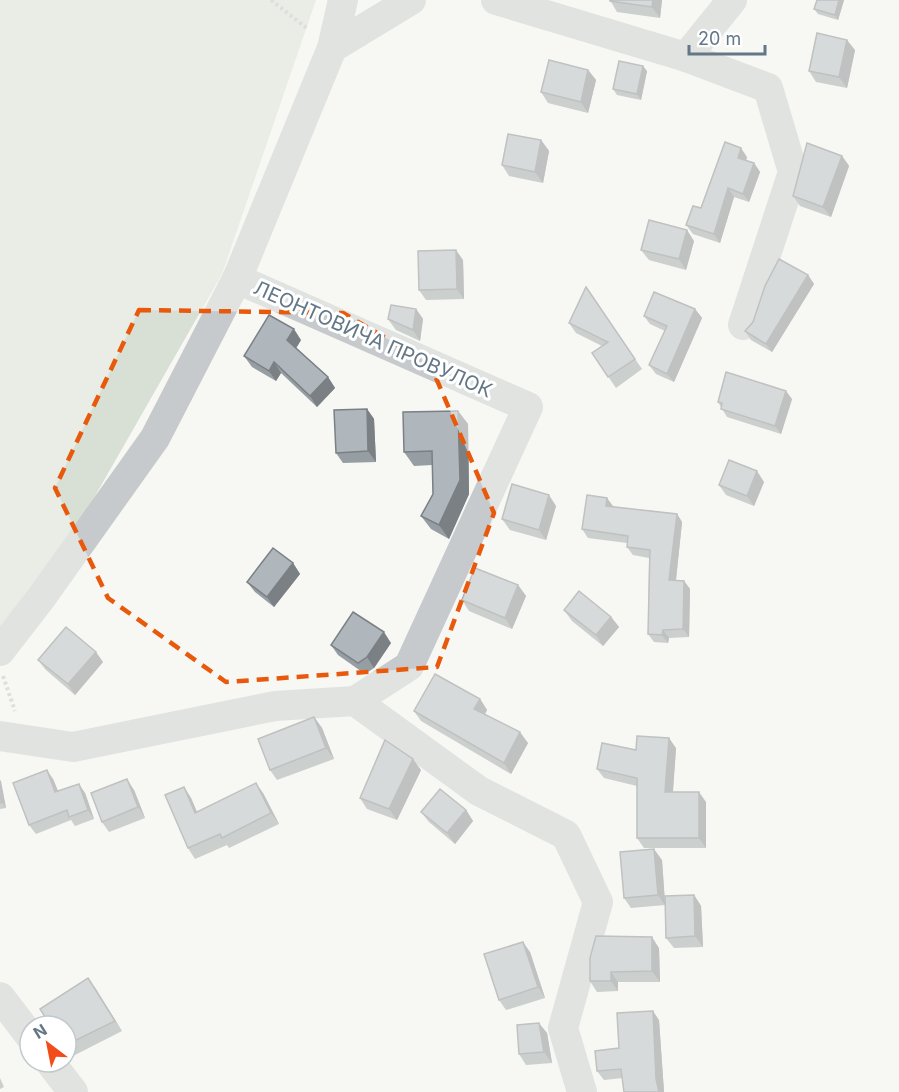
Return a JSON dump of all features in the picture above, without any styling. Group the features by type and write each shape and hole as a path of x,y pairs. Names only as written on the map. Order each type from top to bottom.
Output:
{"street":[{"path":"237,279 332,48 343,0"},
{"path":"332,48 375,19 411,0"},
{"path":"495,0 686,57 768,88 793,172 743,325"},
{"path":"686,57 732,0"},
{"name":"ЛЕОНТОВИЧА ПРОВУЛОК","path":"0,651 41,598 155,438 237,279 528,407 409,666 355,701 275,706 73,747 12,738"},
{"path":"355,701 479,790 567,835 598,902 563,1028 582,1092"},
{"path":"0,997 18,1020"},
{"path":"59,1074 73,1092"}],"path":[{"path":"270,0 332,48"},
{"path":"0,666 12,738"}],"highlighted area":[{"path":"139,310 343,313 430,364 494,513 437,667 226,682 108,598 55,488"}],"shaded area":[{"path":"0,0 316,0 222,274 67,545 0,631"}],"building":[{"path":"610,0 653,0 652,7"},
{"path":"817,0 839,0 835,15 814,9"},
{"path":"817,33 847,40 839,77 809,71"},
{"path":"549,60 588,70 581,102 541,92"},
{"path":"619,61 643,66 637,94 613,89"},
{"path":"508,134 541,140 535,172 502,165"},
{"path":"725,142 741,148 738,158 754,163 743,194 728,188 714,234 686,225 693,206 701,208"},
{"path":"807,143 842,156 823,207 793,196"},
{"path":"649,220 687,230 679,259 641,250"},
{"path":"456,250 457,289 419,290 418,251"},
{"path":"779,259 808,275 766,344 745,331 753,322 765,286"},
{"path":"586,287 635,359 608,377 592,353 608,342 569,323"},
{"path":"654,292 695,309 667,374 649,365 667,326 644,316"},
{"path":"391,305 416,309 413,330 388,319"},
{"path":"269,315 294,329 287,340 328,377 310,396 274,362 269,371 244,356"},
{"path":"726,372 786,391 775,426 721,409 722,403 718,402"},
{"path":"367,409 368,451 336,453 334,410"},
{"path":"458,411 460,480 439,525 421,516 433,494 432,451 404,452 403,412"},
{"path":"729,460 757,471 747,496 719,485"},
{"path":"512,484 549,495 539,530 502,519"},
{"path":"587,495 607,498 606,506 677,514 669,580 684,581 683,629 663,630 662,635 648,634 650,550 627,547 628,536 582,529"},
{"path":"273,548 293,563 267,597 247,582"},
{"path":"475,568 518,585 505,618 462,600"},
{"path":"579,591 611,617 596,635 564,610"},
{"path":"353,612 384,632 367,657 358,663 331,645"},
{"path":"66,627 96,652 68,684 38,660"},
{"path":"435,674 480,699 474,709 520,732 504,763 414,711"},
{"path":"314,717 326,748 270,770 258,739"},
{"path":"637,736 669,738 665,792 699,792 699,838 637,838 637,778 597,769 602,743 636,750"},
{"path":"385,740 413,759 389,809 360,798"},
{"path":"47,770 55,792 79,784 88,810 69,817 67,810 29,825 13,783"},
{"path":"127,779 138,807 102,822 91,793"},
{"path":"256,783 271,813 222,838 220,834 188,848 165,795 184,787 195,813"},
{"path":"440,789 466,810 447,833 421,812"},
{"path":"654,849 658,895 624,898 620,852"},
{"path":"694,895 695,936 666,938 665,896"},
{"path":"596,936 652,937 652,971 611,972 611,981 590,981 590,958"},
{"path":"523,942 538,987 499,1000 484,954"},
{"path":"88,978 115,1021 78,1039 78,1014 43,1014 40,1009"},
{"path":"653,1011 656,1079 659,1092 624,1092 621,1069 597,1071 595,1051 619,1048 617,1013"},
{"path":"539,1023 544,1052 519,1054 517,1025"}]}
